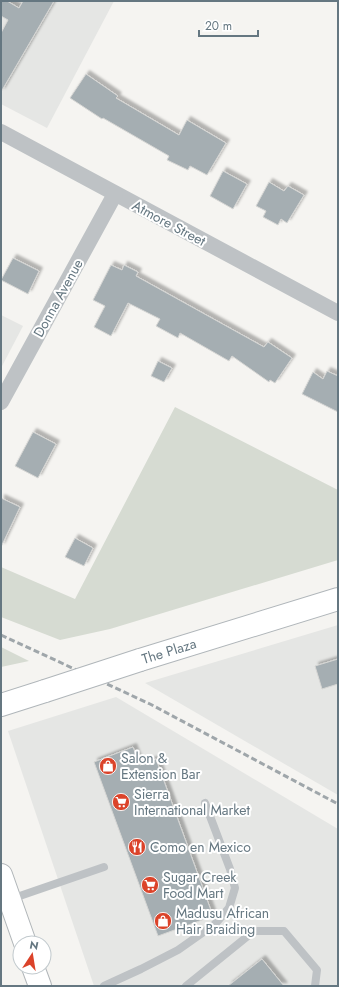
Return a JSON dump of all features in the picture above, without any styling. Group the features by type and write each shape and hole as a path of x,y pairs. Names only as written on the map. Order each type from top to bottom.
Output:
{"main road":[{"name":"The Plaza","path":"1,705 140,660 338,599"},
{"path":"1,875 22,935"},
{"path":"37,975 40,986"}],"street":[{"name":"Atmore Street","path":"1,132 338,313"},
{"name":"Donna Avenue","path":"1,402 115,194"}],"lane":[{"path":"104,986 178,950 215,924 229,908 235,888 230,869 206,803"},
{"path":"10,899 104,867"},
{"path":"186,986 254,930 284,931 317,970 316,986"}],"shaded area":[{"path":"1,1 114,1 47,128 1,104"},
{"path":"1,315 23,326 1,368"},
{"path":"175,407 338,490 338,560 110,629 60,640 1,617 1,567 75,599"},
{"path":"338,625 338,795 145,683"},
{"path":"1,647 29,661 1,667"},
{"path":"116,697 338,829 338,986 94,986 8,731"}],"building":[{"path":"1,1 7,1 19,8 23,1 54,1 1,92 1,33 8,20 1,16"},
{"path":"86,74 118,96 116,98 179,135 187,120 226,143 207,175 190,166 188,170 167,160 169,156 103,118 102,119 70,98"},
{"path":"223,171 247,184 233,209 210,196"},
{"path":"269,182 284,191 288,186 304,195 287,223 281,219 278,225 263,217 266,211 256,206"},
{"path":"13,258 39,271 28,294 1,280"},
{"path":"111,265 122,270 124,265 138,272 136,276 264,347 268,342 292,358 275,383 270,380 269,382 232,356 229,361 180,333 178,338 156,326 160,319 128,303 111,336 94,327 105,306 93,300"},
{"path":"158,361 172,368 164,382 151,376"},
{"path":"327,371 338,376 338,412 302,394 313,372 323,379"},
{"path":"33,432 56,444 38,478 15,466"},
{"path":"1,498 20,507 1,547"},
{"path":"75,538 93,548 84,566 65,557"},
{"path":"338,659 338,684 322,689 315,666"},
{"path":"133,747 140,765 156,759 213,916 158,936 94,762"},
{"path":"262,959 284,986 228,986"}],"railway":[{"path":"1,635 150,704 338,804"}],"place":[{"name":"Salon & Extension Bar","path":"108,766"},
{"name":"Sierra International Market","path":"121,802"},
{"name":"Como en Mexico","path":"137,847"},
{"name":"Sugar Creek Food Mart","path":"150,885"},
{"name":"Madusu African Hair Braiding","path":"163,921"}]}
